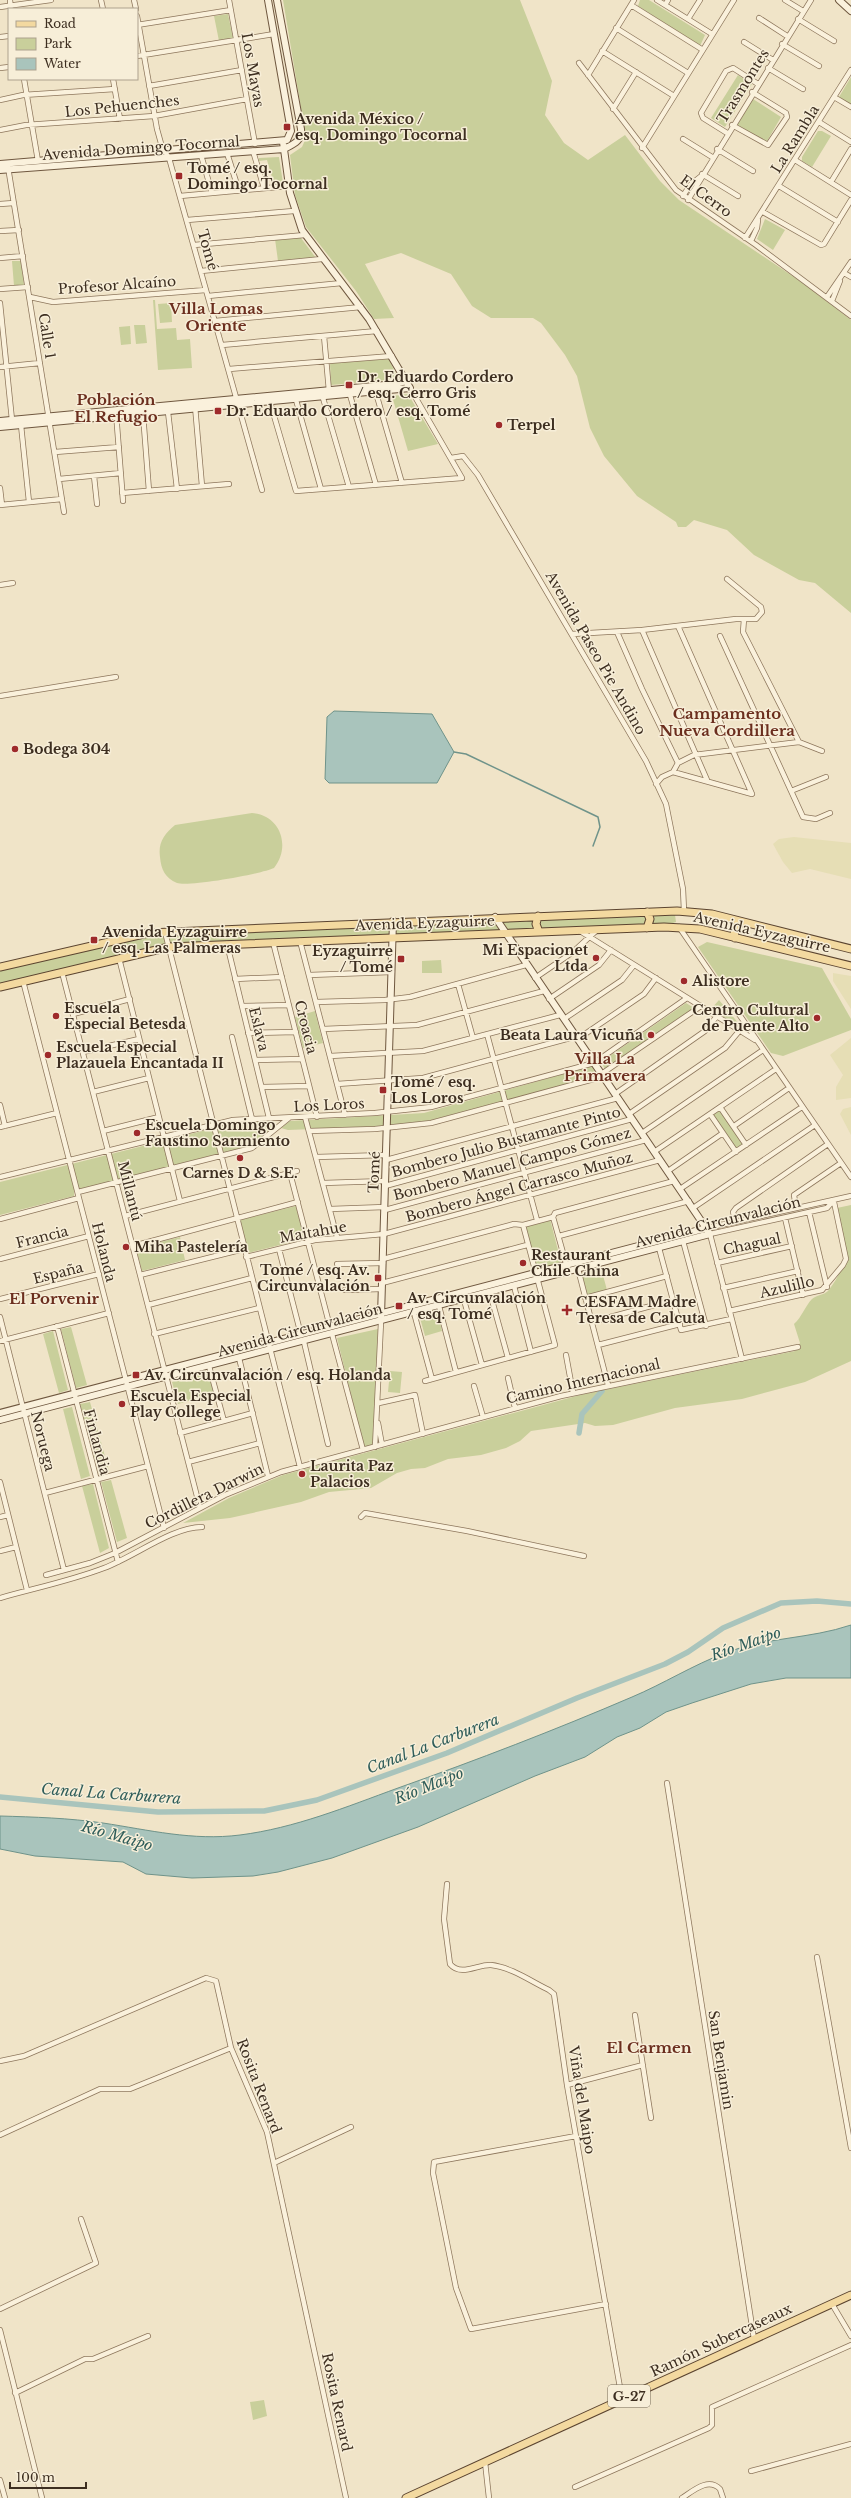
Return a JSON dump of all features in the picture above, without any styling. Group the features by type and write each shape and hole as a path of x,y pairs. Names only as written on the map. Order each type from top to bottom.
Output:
{"main road":[{"name":"Avenida Eyzaguirre","path":"0,967 134,935 165,932 393,921 684,910 702,912 851,949"},
{"path":"647,912 650,919 647,928"},
{"path":"538,916 536,924 539,932"},
{"path":"735,938 734,929 742,922"},
{"name":"Avenida Eyzaguirre","path":"0,987 169,947 393,937 679,927 735,938 851,966"},
{"name":"Ramón Subercaseaux","path":"406,2498 851,2295"}],"street":[{"path":"0,7 51,0"},
{"name":"Los Mayas","path":"229,0 255,144"},
{"path":"268,0 291,131 289,139 283,146 288,186 294,211 305,235 322,259 361,307 377,331 462,478 295,491 270,402"},
{"path":"277,0 301,131 298,141 283,146"},
{"path":"588,75 634,0"},
{"path":"657,0 712,34"},
{"path":"665,5 668,0"},
{"path":"688,19 700,0"},
{"path":"642,148 734,0"},
{"path":"785,0 804,9"},
{"name":"Trasmontes","path":"804,9 807,0"},
{"name":"Trasmontes","path":"688,200 712,157 811,0"},
{"path":"839,0 851,11"},
{"path":"631,5 703,50"},
{"path":"138,25 231,10"},
{"path":"759,18 788,36"},
{"path":"798,19 834,41"},
{"name":"Tomé","path":"138,25 154,116 164,151 169,158 187,220 262,490"},
{"path":"616,28 688,73"},
{"path":"138,56 274,34"},
{"path":"744,42 773,60"},
{"path":"782,44 819,66"},
{"path":"602,51 674,96"},
{"name":"El Cerro","path":"578,62 664,178 683,196 751,241 851,316"},
{"path":"727,133 703,118 701,114 726,71 730,68 758,84"},
{"path":"768,68 803,89"},
{"path":"149,86 242,70"},
{"name":"La Rambla","path":"745,238 758,220 851,70"},
{"path":"613,109 636,72"},
{"path":"24,80 38,161"},
{"path":"113,80 120,119"},
{"path":"0,100 27,96 114,90"},
{"path":"732,125 768,145 787,117 786,113 752,92"},
{"path":"834,97 851,107"},
{"name":"Los Pehuenches","path":"0,130 154,116 247,100"},
{"path":"819,122 851,142"},
{"path":"683,139 712,157"},
{"name":"Avenida Domingo Tocornal","path":"0,170 8,166 38,161 255,144 283,146"},
{"name":"Avenida Domingo Tocornal","path":"0,164 8,166 201,156 253,151 283,146"},
{"path":"717,149 753,171"},
{"path":"831,182 851,149"},
{"path":"253,151 264,188"},
{"path":"227,154 239,191"},
{"path":"201,156 212,193"},
{"path":"795,160 851,195"},
{"name":"Calle 1","path":"8,166 64,512"},
{"path":"701,175 738,196"},
{"name":"Trasmontes","path":"683,196 690,185 701,175"},
{"path":"180,196 288,186"},
{"path":"779,186 838,222"},
{"path":"763,212 822,245 851,200"},
{"path":"0,204 14,203"},
{"path":"187,220 294,211"},
{"name":"La Rambla","path":"751,241 758,228 758,220"},
{"path":"0,231 19,230"},
{"path":"194,246 305,235"},
{"path":"0,258 23,256"},
{"path":"201,270 322,259"},
{"path":"827,297 851,262"},
{"path":"844,273 851,277"},
{"path":"832,301 840,280"},
{"path":"208,296 342,283"},
{"path":"0,289 28,287"},
{"name":"Profesor Alcaíno","path":"30,297 53,302 206,290"},
{"path":"0,303 12,420"},
{"path":"215,321 361,307"},
{"path":"222,345 377,331"},
{"path":"324,336 329,390"},
{"path":"229,370 392,356"},
{"path":"0,367 40,363"},
{"path":"0,421 49,419 238,402 329,390 396,384 406,381"},
{"path":"238,402 270,402 323,398 410,388"},
{"path":"376,393 402,483"},
{"path":"350,395 376,485"},
{"path":"323,398 349,487"},
{"path":"296,400 321,490"},
{"path":"116,413 143,414 168,412 195,406"},
{"path":"195,406 202,486"},
{"path":"168,412 176,489"},
{"path":"116,413 123,501"},
{"path":"143,414 148,491"},
{"path":"0,427 21,425 49,419"},
{"path":"21,425 29,502"},
{"path":"55,452 119,447"},
{"name":"Avenida Paseo Pie Andino","path":"450,458 463,456 478,475 646,761 666,804 683,889 684,910"},
{"path":"59,479 121,473"},
{"path":"94,476 97,504"},
{"path":"122,493 229,484"},
{"path":"0,488 1,505 62,499"},
{"path":"572,634 642,630 756,619 759,617 762,612 761,607 727,579"},
{"path":"0,585 13,583"},
{"path":"744,619 743,632 799,742"},
{"path":"673,772 707,780 752,794 678,626"},
{"path":"642,630 694,755 707,780"},
{"path":"617,632 642,689 678,763"},
{"path":"720,636 772,746 803,817 816,819 830,813"},
{"path":"0,696 116,677"},
{"path":"656,784 662,777 673,772 678,763 694,755 799,742 822,751"},
{"path":"791,791 826,777"},
{"path":"495,917 504,933 689,1201 708,1231 742,1359"},
{"name":"Tomé","path":"375,1447 379,1403 393,921"},
{"path":"679,927 851,1177"},
{"path":"535,978 573,952 588,937 598,930"},
{"path":"580,931 756,1041"},
{"path":"165,932 220,1157 300,1466"},
{"path":"300,941 346,1115"},
{"name":"Croacia","path":"274,942 316,1117"},
{"name":"Eslava","path":"227,944 269,1118"},
{"path":"550,999 599,965 611,950"},
{"path":"120,958 180,1202"},
{"path":"316,1002 391,999 418,995 526,965"},
{"path":"330,1056 423,1051 487,1034 562,1017 622,980 634,965"},
{"name":"Millantú","path":"62,972 148,1305 163,1371 200,1508"},
{"path":"309,975 392,972"},
{"path":"235,979 282,977"},
{"path":"337,1084 430,1077 576,1037 585,1034 644,994 656,978"},
{"name":"Holanda","path":"23,981 164,1528"},
{"path":"458,984 473,1038"},
{"path":"323,1029 417,1025 544,991"},
{"name":"Los Loros","path":"0,1177 212,1124 252,1119 387,1113 427,1108 594,1063 687,998"},
{"path":"73,1014 130,999"},
{"path":"242,1006 289,1005"},
{"path":"309,1131 387,1128 431,1123 594,1079 701,1006"},
{"path":"316,1157 386,1157 512,1126 616,1096 705,1031 717,1016"},
{"name":"Bombero Julio Bustamante Pinto","path":"323,1183 385,1183 518,1150 630,1116 725,1048 740,1030"},
{"path":"248,1033 296,1032"},
{"path":"487,1034 537,1220"},
{"path":"232,1037 252,1119"},
{"path":"83,1052 139,1039"},
{"name":"Bombero Manuel Campos Gómez","path":"642,1133 763,1050"},
{"path":"255,1060 302,1059"},
{"path":"654,1152 776,1069"},
{"path":"93,1092 149,1078"},
{"path":"262,1087 309,1086"},
{"path":"734,1126 789,1088"},
{"path":"0,1106 3,1127 57,1113"},
{"path":"720,1107 746,1145"},
{"path":"680,1189 802,1107"},
{"path":"710,1114 736,1152"},
{"path":"103,1131 159,1117"},
{"path":"305,1117 337,1237"},
{"path":"78,1192 255,1147 289,1118"},
{"path":"693,1208 815,1125"},
{"path":"668,1171 723,1133"},
{"name":"Bombero Manuel Campos Gómez","path":"330,1208 385,1208 646,1140"},
{"path":"736,1222 735,1208 828,1144"},
{"name":"Bombero Ángel Carrasco Muñoz","path":"384,1234 660,1160"},
{"path":"796,1208 794,1196 841,1163"},
{"path":"125,1216 297,1171"},
{"path":"290,1173 330,1327"},
{"path":"337,1264 383,1261 514,1224 522,1225 552,1217 555,1213 674,1180"},
{"name":"Avenida Circunvalación","path":"0,1413 24,1410 75,1397 165,1378 659,1248 736,1222 851,1196"},
{"path":"0,1219 79,1198"},
{"name":"Avenida Circunvalación","path":"75,1397 126,1380 534,1273 708,1231 785,1218 830,1207 834,1200"},
{"name":"Azulillo","path":"729,1311 822,1290 827,1287 846,1259 834,1200"},
{"path":"559,1236 689,1201"},
{"path":"133,1246 298,1202"},
{"path":"809,1212 827,1287"},
{"path":"552,1217 559,1236 568,1272"},
{"path":"785,1218 803,1294"},
{"path":"425,1381 555,1345 541,1289 536,1280 522,1225"},
{"name":"Maitahue","path":"246,1257 308,1242 337,1237 384,1234"},
{"name":"Francia","path":"0,1259 89,1236"},
{"path":"683,1241 706,1326"},
{"path":"345,1290 382,1286 527,1245"},
{"name":"Chagual","path":"717,1263 792,1246"},
{"path":"659,1248 682,1331 731,1319"},
{"path":"140,1275 244,1249"},
{"path":"279,1249 301,1335"},
{"path":"578,1269 608,1385"},
{"path":"723,1288 798,1270"},
{"name":"España","path":"0,1299 99,1274"},
{"path":"585,1298 667,1276"},
{"path":"148,1305 252,1278"},
{"path":"514,1286 531,1352"},
{"path":"490,1293 508,1358"},
{"path":"464,1300 482,1365"},
{"path":"592,1322 673,1300"},
{"path":"439,1306 456,1372"},
{"path":"154,1334 259,1308"},
{"path":"0,1341 109,1313"},
{"path":"414,1313 432,1379"},
{"name":"Noruega","path":"0,1317 64,1570"},
{"path":"598,1346 680,1324"},
{"name":"Finlandia","path":"57,1326 118,1562"},
{"path":"332,1334 363,1450"},
{"path":"304,1342 328,1444"},
{"name":"Camino Internacional","path":"375,1447 573,1393 798,1347"},
{"path":"566,1356 573,1393"},
{"path":"239,1358 268,1476"},
{"path":"209,1366 224,1421"},
{"path":"508,1378 515,1408"},
{"path":"474,1386 483,1417"},
{"path":"379,1403 415,1395 423,1434"},
{"name":"Avenida Circunvalación","path":"0,1420 24,1410"},
{"path":"180,1433 253,1413"},
{"name":"Tomé","path":"378,1423 382,1445"},
{"path":"188,1462 260,1443"},
{"name":"Cordillera Darwin","path":"46,1575 115,1553 200,1508 268,1476 300,1466 375,1447"},
{"path":"45,1492 148,1466"},
{"path":"0,1482 27,1590"},
{"path":"361,1517 365,1513 414,1521 584,1556"},
{"path":"0,1517 8,1515"},
{"path":"0,1598 84,1575 118,1562 184,1529 202,1527"},
{"path":"0,1551 16,1547"},
{"name":"San Benjamin","path":"667,1783 754,2339"},
{"name":"Viña del Maipo","path":"447,1884 444,1919 450,1964 462,1970 492,1965 552,1992 622,2399"},
{"path":"817,1957 851,2148"},
{"name":"Rosita Renard","path":"0,2061 24,2056 208,1978 216,1981 231,2048 263,2119 274,2163 346,2498"},
{"path":"635,2015 651,2118"},
{"path":"0,2135 100,2089 130,2089 231,2048"},
{"path":"567,2085 643,2064"},
{"path":"274,2163 352,2127"},
{"path":"576,2136 434,2162 433,2173 456,2288 471,2329 606,2304"},
{"path":"0,2309 96,2263 81,2219"},
{"path":"832,2304 851,2336"},
{"path":"0,2330 42,2498"},
{"path":"15,2393 85,2359 92,2359 148,2336"},
{"path":"575,2487 709,2428 712,2425 712,2406 851,2345"},
{"path":"751,2470 851,2444"},
{"path":"485,2462 489,2498"},
{"path":"0,2480 5,2498"},
{"path":"682,2498 699,2487 710,2484 718,2487 723,2498"}],"shaded area":[{"path":"794,837 851,843 851,879 810,869 792,873 783,862 773,844 779,839"},
{"path":"833,973 851,976 851,1009 833,981"},
{"path":"851,1038 851,1098 836,1100 836,1087 843,1075 830,1055"},
{"path":"851,1107 851,1135 840,1114 843,1109"}],"green space":[{"path":"283,0 520,0 552,81 545,115 564,143 588,160 625,135 660,181 679,200 800,281 851,320 851,613 815,583 799,580 754,555 727,530 694,520 686,527 678,527 676,522 637,496 604,456 590,428 577,376 565,355 541,323 533,318 491,318 472,306 451,274 401,253 365,264 394,318 374,319 356,291 306,227 295,195 290,155 302,147 306,138"},
{"path":"640,0 649,0 705,35 700,46 638,6"},
{"path":"228,14 233,38 219,41 214,16"},
{"path":"738,75 752,84 725,127 711,118"},
{"path":"851,77 851,105 839,97"},
{"path":"753,99 781,117 766,143 737,125"},
{"path":"818,131 822,131 831,136 812,167 802,161 802,157"},
{"path":"279,157 283,183 274,184 267,160 259,161 259,158"},
{"path":"765,219 785,230 773,250 757,239"},
{"path":"301,238 316,258 278,261 275,239"},
{"path":"12,261 21,261 24,285 14,286"},
{"path":"153,300 155,300 157,329 176,328 177,340 190,339 192,368 158,370"},
{"path":"171,303 172,322 160,323 158,304"},
{"path":"134,325 145,325 147,343 136,344"},
{"path":"130,326 131,344 121,345 119,327"},
{"path":"389,359 398,379 331,385 330,363"},
{"path":"408,394 438,444 408,451 392,396"},
{"path":"252,813 262,815 270,819 280,833 282,851 274,868 267,871 225,879 184,884 177,883 169,879 164,873 160,847 165,835 175,825"},
{"path":"675,915 676,922 670,924 178,944 0,985 0,970 136,938 397,923"},
{"path":"707,942 822,968 851,1019 851,1030 783,1056 771,1053 698,947"},
{"path":"441,960 442,973 422,973 422,961"},
{"path":"719,1000 740,1025 738,1026 711,1009"},
{"path":"686,1003 694,1008 605,1069 601,1062"},
{"path":"315,1011 323,1043 303,1048 295,1017"},
{"path":"592,1066 596,1075 592,1078 424,1122 392,1126 288,1130 281,1128 290,1121 424,1113"},
{"path":"720,1109 744,1144 736,1150 712,1114"},
{"path":"274,1122 276,1127 253,1145 74,1191 74,1196 0,1215 0,1182 234,1123"},
{"path":"851,1205 851,1361 805,1382 742,1399 675,1408 613,1425 595,1426 585,1423 531,1431 520,1441 506,1448 481,1455 448,1459 425,1468 411,1469 397,1473 371,1488 329,1492 301,1502 230,1518 183,1523 229,1498 283,1475 580,1395 795,1351 800,1343 794,1324 812,1299 828,1291 840,1271 843,1261 844,1242 837,1208"},
{"path":"296,1206 304,1239 248,1253 240,1220"},
{"path":"550,1219 561,1262 536,1270 525,1227"},
{"path":"180,1237 185,1260 142,1271 136,1248"},
{"path":"601,1268 607,1290 587,1295 581,1273"},
{"path":"438,1313 442,1331 425,1336 420,1318"},
{"path":"71,1327 87,1385 76,1388 61,1329"},
{"path":"378,1329 374,1445 364,1448 337,1338"},
{"path":"53,1331 68,1390 59,1393 43,1334"},
{"path":"390,1371 402,1372 400,1393 388,1392"},
{"path":"209,1372 215,1393 178,1404 172,1382"},
{"path":"90,1402 109,1471 99,1473 80,1404"},
{"path":"72,1407 90,1476 81,1479 63,1409"},
{"path":"111,1480 127,1538 117,1542 101,1482"},
{"path":"93,1484 109,1548 100,1553 82,1486"},
{"path":"264,2400 267,2416 253,2420 250,2402"}],"water":[{"path":"334,711 432,714 454,752 437,783 329,783 325,779 327,717"},
{"name":"Río Maipo","path":"851,1625 851,1678 786,1678 751,1684 666,1712 640,1728 617,1737 585,1757 535,1776 418,1827 332,1858 278,1872 253,1876 192,1878 146,1874 123,1862 35,1856 0,1849 0,1816 77,1820 171,1834 205,1837 260,1832 300,1822 457,1767 574,1721 632,1697 701,1663 725,1653 756,1644 835,1630"}],"waterway":[{"path":"454,752 466,754 598,817 600,827 593,846"},
{"path":"579,1433 582,1414 602,1391"},
{"name":"Canal La Carburera","path":"0,1797 158,1812 264,1811 317,1800 447,1753 577,1698 665,1664 688,1652 723,1628 781,1603 817,1601 851,1604"}],"place":[{"name":"Avenida México / esq. Domingo Tocornal","path":"287,127"},
{"name":"Tomé / esq. Domingo Tocornal","path":"179,176"},
{"name":"Dr. Eduardo Cordero / esq. Cerro Gris","path":"349,385"},
{"name":"Dr. Eduardo Cordero / esq. Tomé","path":"218,411"},
{"name":"Terpel","path":"499,425"},
{"name":"Bodega 304","path":"15,749"},
{"name":"Avenida Eyzaguirre / esq. Las Palmeras","path":"94,940"},
{"name":"Mi Espacionet Ltda","path":"596,958"},
{"name":"Eyzaguirre / Tomé","path":"401,959"},
{"name":"Alistore","path":"684,981"},
{"name":"Escuela Especial Betesda","path":"56,1016"},
{"name":"Centro Cultural de Puente Alto","path":"817,1018"},
{"name":"Beata Laura Vicuña","path":"651,1035"},
{"name":"Escuela Especial Plazauela Encantada II","path":"48,1055"},
{"name":"Tomé / esq. Los Loros","path":"383,1090"},
{"name":"Escuela Domingo Faustino Sarmiento","path":"137,1133"},
{"name":"Carnes D & S.E.","path":"240,1158"},
{"name":"Miha Pastelería","path":"126,1247"},
{"name":"Restaurant Chile China","path":"523,1263"},
{"name":"Tomé / esq. Av. Circunvalación","path":"378,1278"},
{"name":"Av. Circunvalación / esq. Tomé","path":"399,1306"},
{"name":"CESFAM Madre Teresa de Calcuta","path":"567,1310"},
{"name":"Av. Circunvalación / esq. Holanda","path":"136,1375"},
{"name":"Escuela Especial Play College","path":"122,1404"},
{"name":"Laurita Paz Palacios","path":"302,1474"}],"district":[{"name":"Villa Lomas Oriente","path":"216,318"},
{"name":"Población El Refugio","path":"116,408"},
{"name":"Campamento Nueva Cordillera","path":"727,722"},
{"name":"Villa La Primavera","path":"605,1068"},
{"name":"El Porvenir","path":"54,1299"},
{"name":"El Carmen","path":"649,2048"}]}
